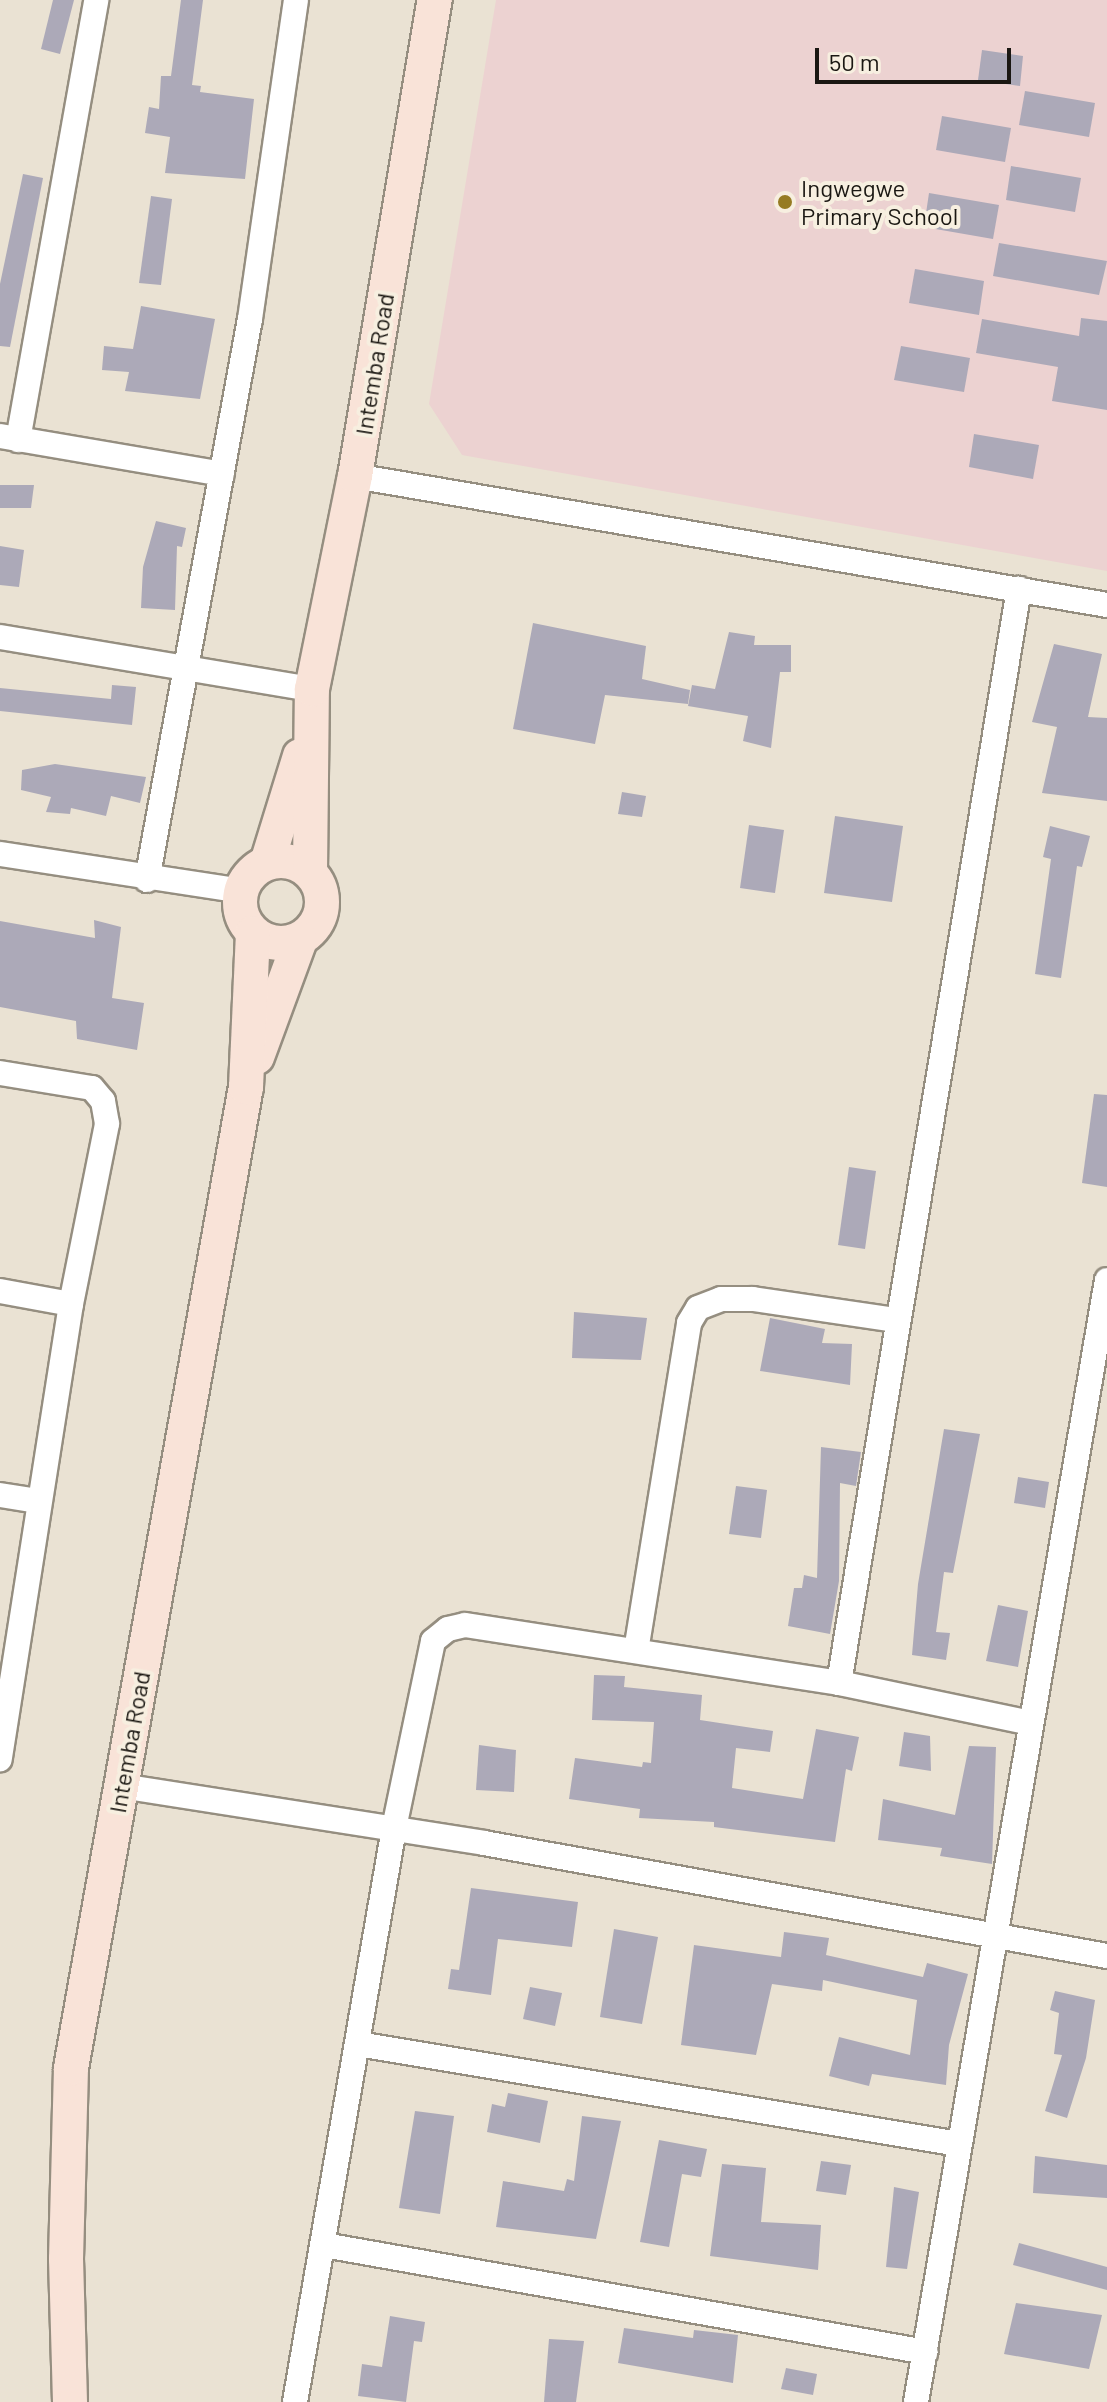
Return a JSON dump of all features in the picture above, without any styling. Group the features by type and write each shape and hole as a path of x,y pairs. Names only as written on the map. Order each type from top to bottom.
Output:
{"street":[{"path":"96,0 9,438 222,474"},
{"path":"147,880 183,666 222,474 296,0"},
{"name":"Intemba Road","path":"309,727 312,689 355,476 435,0"},
{"path":"355,476 1107,605"},
{"path":"839,1683 896,1320 1019,589"},
{"path":"0,637 312,689"},
{"path":"267,863 309,727"},
{"path":"246,1087 300,940 319,921 323,895 310,872 309,727"},
{"path":"0,854 147,880 241,891"},
{"path":"300,940 275,943 253,933 241,914 241,891 250,873 267,863 290,861 310,872"},
{"path":"246,1087 253,933"},
{"path":"0,1073 92,1088 103,1101 107,1124 71,1304 0,1759"},
{"name":"Intemba Road","path":"70,2402 66,2259 71,2068 246,1087"},
{"path":"916,2402 992,1934 1107,1280"},
{"path":"0,1291 71,1304"},
{"path":"636,1651 689,1323 698,1308 721,1299 753,1299 896,1320"},
{"path":"0,1495 39,1501"},
{"path":"295,2402 394,1828 433,1641 448,1629 465,1625 839,1683 1030,1723"},
{"path":"121,1786 394,1828 1107,1956"},
{"path":"358,2044 959,2144"},
{"path":"324,2245 926,2352"}],"shaded area":[{"name":"Ingwegwe Primary School","path":"496,0 1107,0 1107,571 462,455 429,404"}],"building":[{"path":"53,0 74,0 60,54 41,49"},
{"path":"181,0 203,0 192,85 201,86 200,92 254,99 245,179 165,173 170,137 145,133 149,107 159,109 161,76 171,76"},
{"path":"982,50 1023,56 1020,86 978,80"},
{"path":"1025,91 1095,103 1089,137 1019,125"},
{"path":"942,116 1011,128 1005,162 936,150"},
{"path":"1011,166 1081,178 1075,212 1006,200"},
{"path":"23,174 43,178 10,347 0,346 0,284"},
{"path":"929,193 999,205 993,239 924,227"},
{"path":"151,196 172,199 161,285 139,283"},
{"path":"999,243 1107,261 1099,295 993,276"},
{"path":"915,269 984,281 979,315 909,303"},
{"path":"141,306 215,319 200,399 125,391 129,372 102,370 104,346 133,349"},
{"path":"1081,318 1107,321 1107,410 1052,401 1058,367 976,353 982,319 1079,336"},
{"path":"901,346 970,358 964,392 894,380"},
{"path":"974,434 1039,445 1033,479 969,467"},
{"path":"0,485 34,485 31,508 0,508"},
{"path":"156,521 186,528 182,547 177,546 175,610 141,608 143,567"},
{"path":"0,546 24,550 19,587 0,585"},
{"path":"533,623 646,646 642,679 690,690 688,704 605,695 595,744 513,729"},
{"path":"729,632 755,636 754,645 791,645 791,672 780,672 771,748 743,741 748,716 688,706 692,685 715,689"},
{"path":"1054,644 1102,654 1088,717 1107,718 1107,801 1042,793 1057,727 1032,722"},
{"path":"112,685 136,687 132,725 0,711 0,688 111,699"},
{"path":"55,764 146,777 140,803 111,796 106,816 71,808 70,814 46,812 51,797 21,790 22,770"},
{"path":"622,792 646,796 642,817 618,814"},
{"path":"835,816 903,826 892,902 824,893"},
{"path":"749,825 784,830 775,893 740,888"},
{"path":"1050,826 1090,836 1082,867 1077,866 1061,978 1035,974 1051,859 1043,857"},
{"path":"94,920 121,927 112,998 144,1003 137,1050 77,1039 76,1021 0,1007 0,921 95,938"},
{"path":"1094,1094 1107,1095 1107,1187 1082,1183"},
{"path":"849,1167 876,1171 865,1249 838,1245"},
{"path":"574,1312 647,1318 641,1360 572,1358"},
{"path":"770,1318 825,1329 822,1343 852,1344 850,1385 760,1371"},
{"path":"944,1429 980,1434 953,1573 944,1572 936,1632 950,1633 946,1660 912,1655 918,1584"},
{"path":"821,1447 861,1452 856,1486 840,1483 839,1581 830,1634 788,1626 794,1588 802,1588 804,1575 817,1578"},
{"path":"1018,1477 1049,1482 1045,1508 1014,1503"},
{"path":"736,1486 767,1490 761,1538 729,1534"},
{"path":"998,1605 1028,1611 1018,1667 986,1661"},
{"path":"594,1675 625,1676 624,1687 702,1695 700,1720 773,1731 770,1752 736,1748 732,1788 803,1799 816,1729 859,1737 852,1771 846,1769 835,1842 714,1827 714,1822 639,1818 640,1809 569,1799 575,1758 642,1767 643,1762 651,1763 654,1722 592,1720"},
{"path":"904,1732 930,1736 931,1771 899,1766"},
{"path":"479,1745 516,1750 514,1792 476,1790"},
{"path":"969,1746 996,1747 992,1864 940,1856 942,1848 878,1840 883,1799 955,1815"},
{"path":"471,1888 578,1902 572,1947 498,1939 491,1995 448,1989 451,1969 459,1970"},
{"path":"614,1929 658,1937 642,2024 600,2017"},
{"path":"784,1932 829,1938 826,1955 923,1977 927,1963 968,1974 949,2045 946,2085 872,2074 869,2086 829,2076 839,2037 910,2055 917,2000 823,1980 822,1991 772,1984 756,2055 681,2045 694,1945 781,1957"},
{"path":"530,1987 562,1993 555,2026 523,2019"},
{"path":"1055,1991 1095,2000 1086,2058 1067,2118 1045,2111 1062,2055 1054,2054 1059,2013 1050,2010"},
{"path":"508,2093 548,2101 540,2143 487,2132 492,2104 505,2107"},
{"path":"415,2111 454,2116 440,2214 399,2208"},
{"path":"582,2116 621,2121 596,2239 496,2227 503,2181 564,2191 567,2179 574,2181"},
{"path":"659,2140 707,2149 701,2177 682,2174 669,2247 640,2242"},
{"path":"1035,2156 1107,2165 1107,2198 1033,2193"},
{"path":"821,2161 851,2165 846,2195 816,2191"},
{"path":"722,2164 766,2168 761,2222 821,2225 818,2270 710,2256"},
{"path":"894,2187 919,2192 907,2269 886,2267"},
{"path":"1019,2243 1107,2267 1107,2290 1013,2265"},
{"path":"1016,2303 1102,2315 1089,2369 1004,2354"},
{"path":"390,2316 425,2322 422,2342 414,2341 406,2402 358,2396 362,2364 382,2367"},
{"path":"624,2328 693,2338 694,2330 738,2335 733,2383 618,2363"},
{"path":"549,2339 584,2341 576,2402 544,2402"},
{"path":"786,2368 817,2374 813,2395 781,2389"}],"place":[{"name":"Ingwegwe Primary School","path":"785,202"}]}
